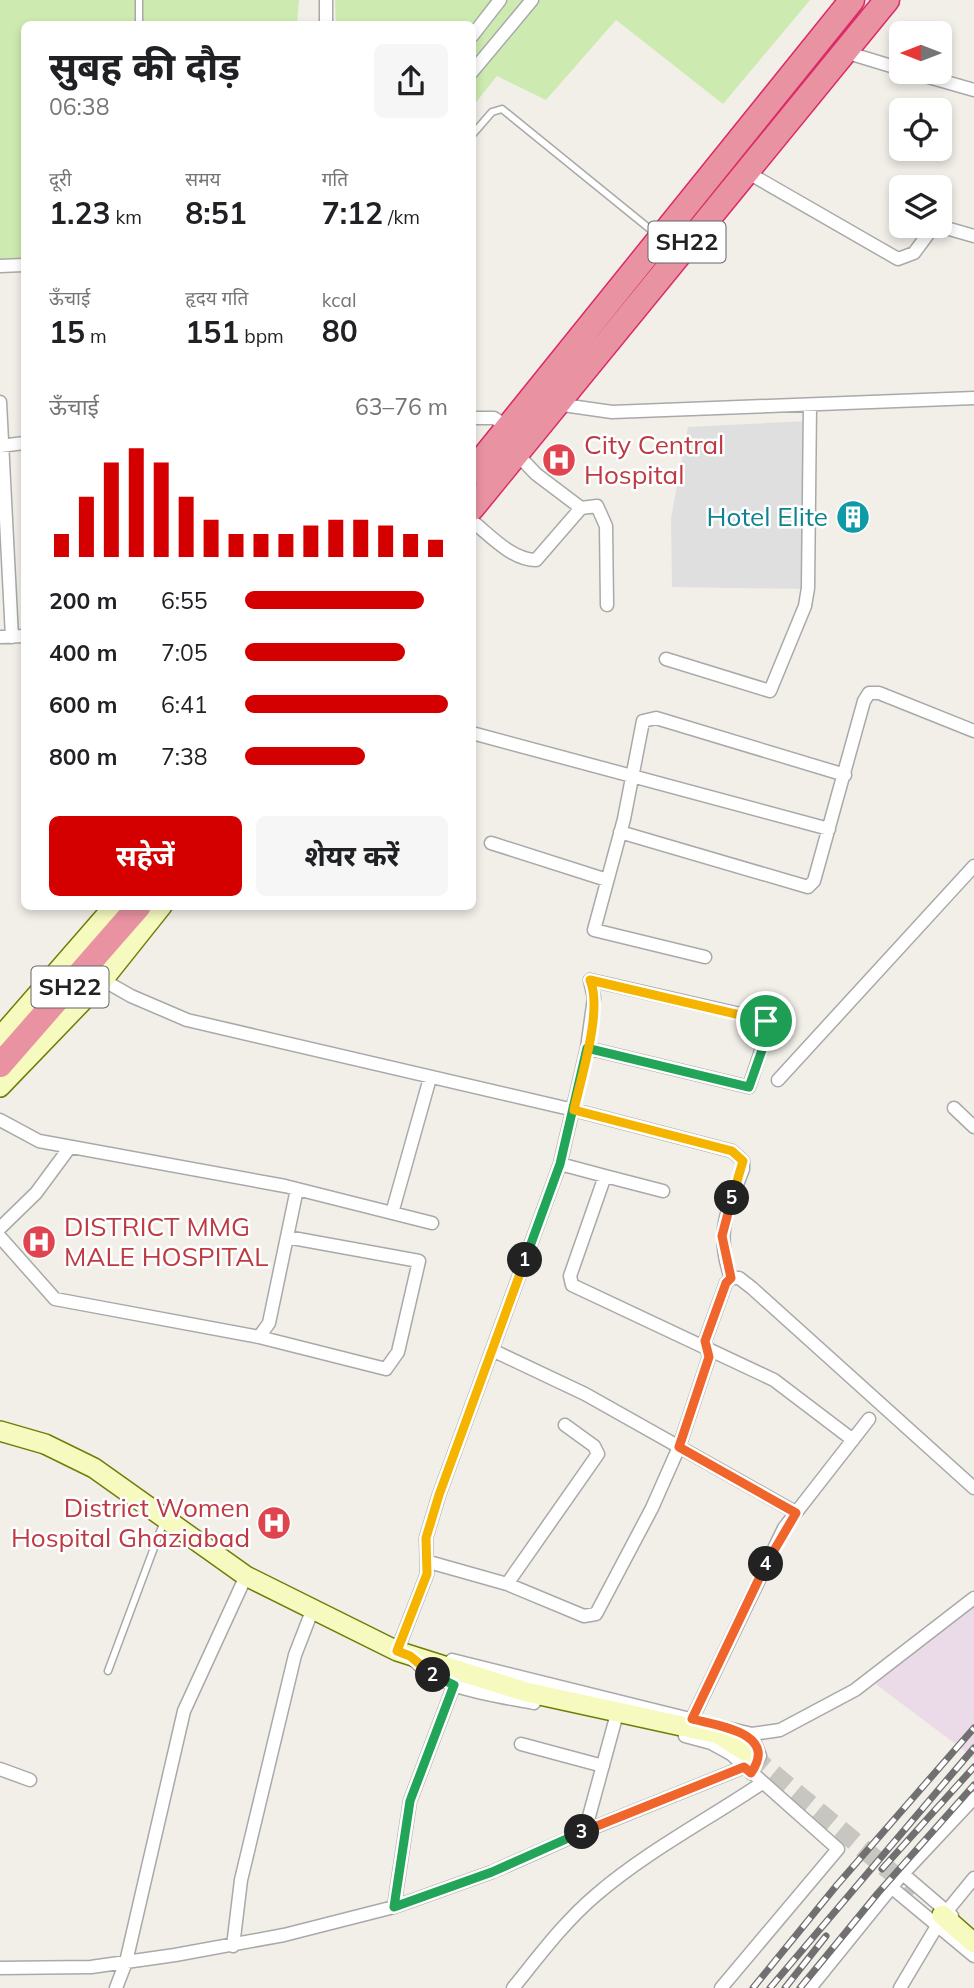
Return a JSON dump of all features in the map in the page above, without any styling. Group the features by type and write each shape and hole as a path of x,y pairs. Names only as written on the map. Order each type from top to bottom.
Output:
{"highway":[{"name":"SH22","path":"482,480 502,432 535,398 852,0"},
{"name":"SH22","path":"482,480 517,454 555,404 887,0"},
{"path":"476,497 482,480"},
{"name":"SH22","path":"0,1065 136,910"}],"street":[{"path":"326,0 326,21"},
{"path":"476,31 500,0"},
{"path":"476,67 532,0"},
{"path":"845,52 889,65"},
{"path":"952,84 974,90"},
{"path":"745,171 898,259 914,253 926,238"},
{"path":"952,230 974,236"},
{"path":"0,266 21,265"},
{"path":"555,404 612,412 974,398"},
{"path":"0,402 12,637"},
{"path":"666,659 770,691 805,606 808,588 810,405"},
{"path":"476,418 494,418 502,423 502,432"},
{"path":"1,446 21,443"},
{"path":"517,454 536,474 580,508"},
{"path":"476,524 515,555 526,560 536,560 580,508 597,506 603,515 607,605"},
{"path":"620,832 808,887 814,881 864,701 869,693 879,693 974,731"},
{"path":"705,957 594,930 634,777 641,726 649,717 845,775"},
{"path":"476,734 829,829"},
{"path":"491,843 607,880"},
{"path":"778,1080 974,866"},
{"path":"0,1037 111,910"},
{"path":"0,1087 103,980 159,910"},
{"path":"103,980 131,996 187,1020 574,1110 738,1154 743,1161 743,1169 723,1221 722,1236 731,1278"},
{"path":"404,1653 429,1562 428,1528 560,1164 587,1048 594,998 590,980 762,1018 769,1027 749,1087 587,1048"},
{"path":"392,1213 430,1078"},
{"path":"954,1108 974,1127"},
{"path":"0,1120 38,1141 297,1189 432,1223"},
{"path":"0,1228 36,1193 71,1147"},
{"path":"560,1164 663,1191"},
{"path":"605,1176 570,1276 572,1285 774,1380 853,1440"},
{"path":"259,1337 269,1323 297,1189"},
{"path":"0,1237 55,1299 259,1337 386,1369 398,1352 419,1261 287,1237"},
{"path":"429,1562 507,1584 584,1616 596,1614 653,1508 679,1447 709,1357 705,1341 726,1283 731,1278 739,1278 752,1287 974,1488"},
{"path":"492,1350 585,1394 796,1513"},
{"path":"692,1719 776,1543 869,1419"},
{"path":"507,1584 598,1454 594,1446 565,1425"},
{"path":"0,1431 68,1454 166,1516 246,1576 312,1611 404,1653 526,1692 718,1734 749,1765 762,1783 838,1849 720,1988"},
{"path":"116,1988 126,1962 180,1721 189,1693 246,1576"},
{"path":"404,1653 456,1660 743,1733 772,1734 855,1690 974,1598"},
{"path":"233,1946 241,1880 295,1655 312,1611"},
{"path":"404,1653 437,1678 454,1685 711,1743 749,1765"},
{"path":"394,1907 410,1801 454,1685"},
{"path":"584,1831 615,1721"},
{"path":"0,1968 64,1969 233,1946 394,1907 492,1872 584,1831 749,1765 760,1756 759,1750 743,1733"},
{"path":"521,1744 603,1766"},
{"path":"0,1769 30,1780"},
{"path":"513,1988 561,1929 595,1896 644,1859 762,1783"},
{"path":"810,1988 891,1887 974,1798"},
{"path":"903,1874 974,1956"},
{"path":"900,1988 942,1918 974,1878"},
{"path":"891,1887 974,1935"},
{"path":"942,1918 974,1943"}],"lane":[{"path":"139,0 139,21"},
{"path":"476,130 492,112 502,109 661,238"},
{"path":"108,1671 166,1516"}],"shaded area":[{"path":"807,421 804,589 672,587 671,518 688,427"},
{"path":"974,1605 974,1758 873,1682"}],"green space":[{"path":"0,0 299,0 297,21 21,21 21,265 0,266"},
{"path":"335,0 810,0 723,104 616,20 546,100 497,76 476,102 476,21 336,21"}],"tunnel":[{"path":"751,1755 915,1892"}],"railway":[{"path":"753,1988 837,1885 974,1728"},
{"path":"770,1988 974,1748"},
{"path":"882,1869 974,1767"},
{"path":"800,1988 878,1893 974,1785"},
{"path":"785,1988 826,1936"}],"place":[{"name":"City Central Hospital","path":"559,460"},
{"name":"Hotel Elite","path":"853,517"},
{"name":"DISTRICT MMG MALE HOSPITAL","path":"39,1242"},
{"name":"District Women Hospital Ghaziabad","path":"274,1523"}],"route":[{"path":"766,1021 590,980 593,988 593,1009 587,1048 574,1110 732,1151 743,1161 743,1169 723,1221 723,1250 731,1278 726,1283 705,1341 709,1357 679,1447 796,1513 776,1543 692,1719 743,1733 759,1750 757,1764 751,1773 744,1767 738,1773 584,1831 492,1872 394,1907 410,1801 454,1685 437,1678 410,1656 397,1651 427,1574 429,1562 426,1538 439,1495 560,1164 587,1048 749,1087 768,1033 766,1021"}]}
